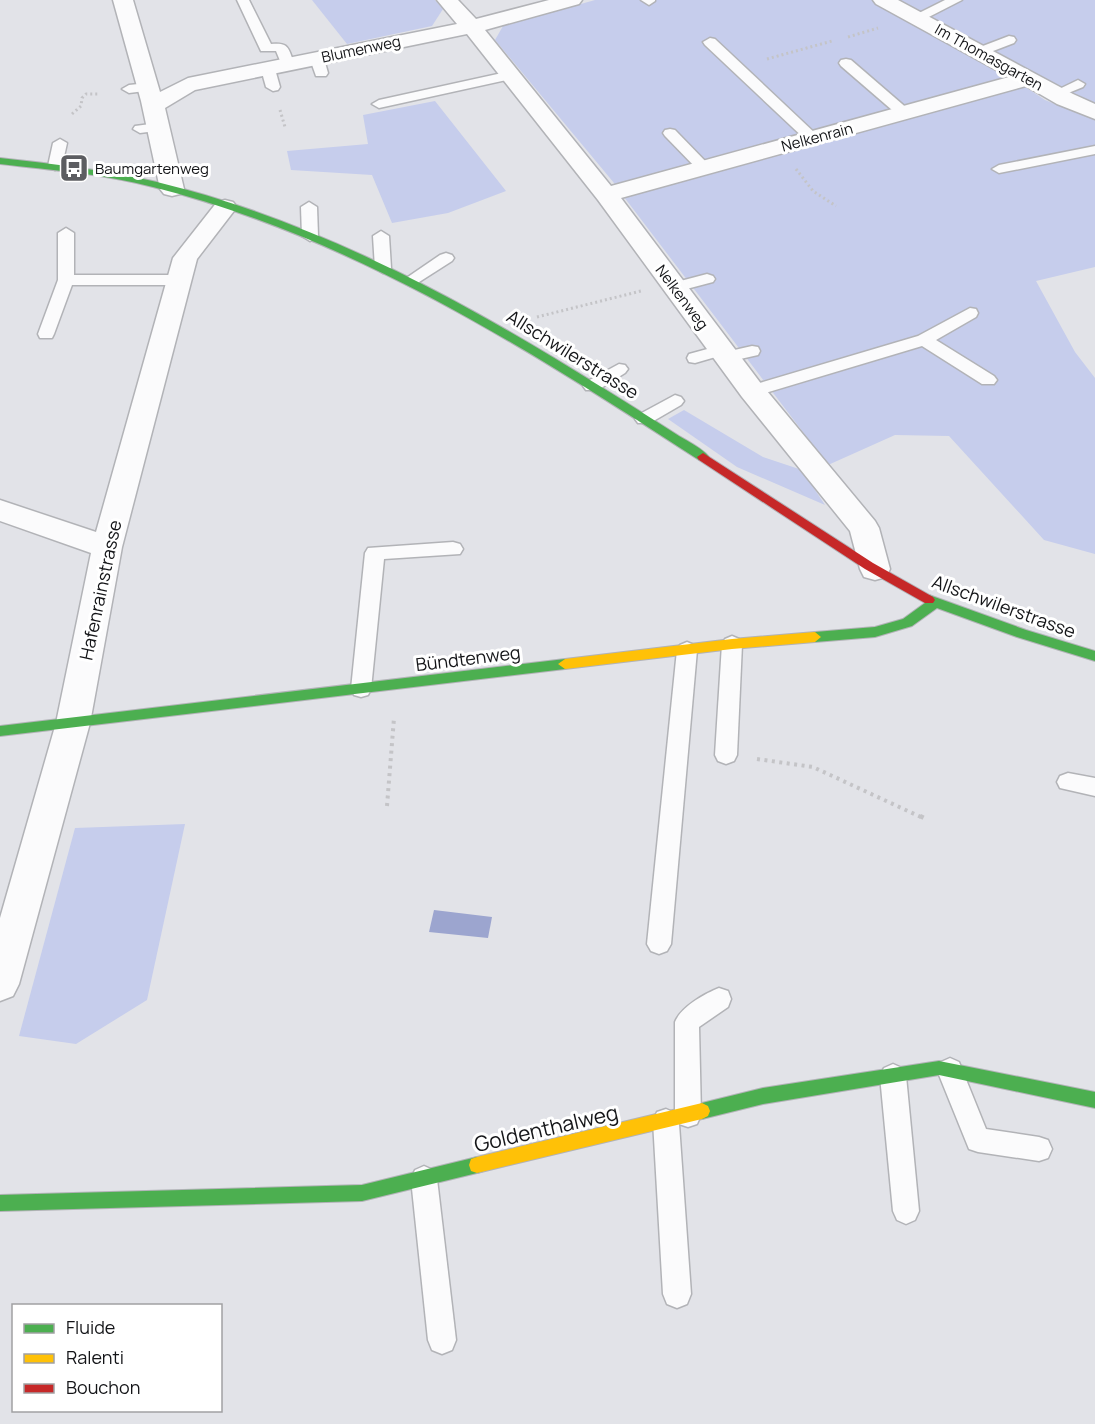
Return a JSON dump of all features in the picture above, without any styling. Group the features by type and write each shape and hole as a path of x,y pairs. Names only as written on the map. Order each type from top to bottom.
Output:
{"street":[{"path":"123,0 149,128 172,189"},
{"name":"Nelkenweg","path":"447,0 511,75 606,195 752,391 864,528 875,569"},
{"name":"Blumenweg","path":"143,94 188,85 319,66 441,38 573,0"},
{"name":"Im Thomasgarten","path":"884,0 1056,94 1095,112"},
{"name":"Nelkenrain","path":"606,195 1028,78"},
{"name":"Allschwilerstrasse","path":"0,161 56,166 172,189 310,236 383,268 496,328 592,386 875,569 933,603 1025,636 1095,656"},
{"name":"Hafenrainstrasse","path":"0,984 73,723 107,547 185,258 225,207"},
{"path":"0,510 107,547"},
{"name":"Bündtenweg","path":"0,731 732,644 875,632 907,623 933,603"},
{"name":"Goldenthalweg","path":"0,1203 362,1193 763,1096 939,1068 1095,1100"}],"lane":[{"path":"243,0 266,48 281,47 276,73"},
{"path":"916,18 956,0"},
{"path":"980,52 1010,40"},
{"path":"710,42 812,138"},
{"path":"846,63 904,113"},
{"path":"379,104 511,75"},
{"path":"1056,94 1078,84"},
{"path":"670,133 704,168"},
{"path":"56,166 60,143"},
{"path":"999,169 1095,150"},
{"path":"309,207 310,236"},
{"path":"46,334 66,280 66,233"},
{"path":"381,236 383,268"},
{"path":"410,281 446,258"},
{"path":"674,285 707,279"},
{"path":"66,280 180,280"},
{"path":"752,391 924,340 970,313"},
{"path":"924,340 988,380"},
{"path":"695,358 752,351"},
{"path":"592,386 619,369"},
{"path":"644,419 675,401"},
{"path":"361,689 375,553 453,549"},
{"path":"726,755 732,644"},
{"path":"659,944 687,650"},
{"path":"1068,782 1095,787"},
{"path":"677,1294 677,1118 687,1022 719,999"},
{"path":"950,1070 978,1140 1039,1149"},
{"path":"893,1076 906,1211"},
{"path":"424,1179 442,1340"}],"path":[{"path":"72,114 81,106 82,98 86,94 98,94"},
{"path":"774,149 818,196 836,206"},
{"path":"561,311 674,285"},
{"path":"387,806 396,685"},
{"path":"726,755 813,767 926,819"}],"shaded area":[{"path":"312,0 435,0 443,9 432,26 347,44"},
{"path":"595,0 872,0 1009,76 619,189 495,40 503,26"},
{"path":"897,0 1095,0 1095,103 1057,87"},
{"path":"1024,86 1045,100 1095,120 1095,267 1036,281 1075,352 1095,378 1095,554 1044,540 949,436 895,435 828,465 624,197"},
{"path":"435,101 506,191 448,213 392,223 372,175 291,170 287,151 368,144 363,115"},
{"path":"684,410 763,457 802,470 825,505 737,467 668,419"},
{"path":"185,824 147,1000 76,1044 19,1036 75,828"},
{"path":"434,910 492,917 488,938 429,932"}],"traffic: fast":[{"path":"0,161 137,180 231,206 303,233 373,264 508,335 703,457"},
{"path":"929,600 1022,634 1095,656"},
{"path":"815,637 875,632 907,623 934,603"},
{"path":"0,731 565,664"},
{"path":"702,1111 763,1096 939,1068 1095,1100"},
{"path":"0,1203 362,1193 477,1165"}],"traffic: slow":[{"path":"565,664 732,644 815,637"},
{"path":"477,1165 702,1111"}],"traffic: jam":[{"path":"703,457 869,566 929,600"}],"place":[{"name":"Baumgartenweg","path":"74,168"}]}
